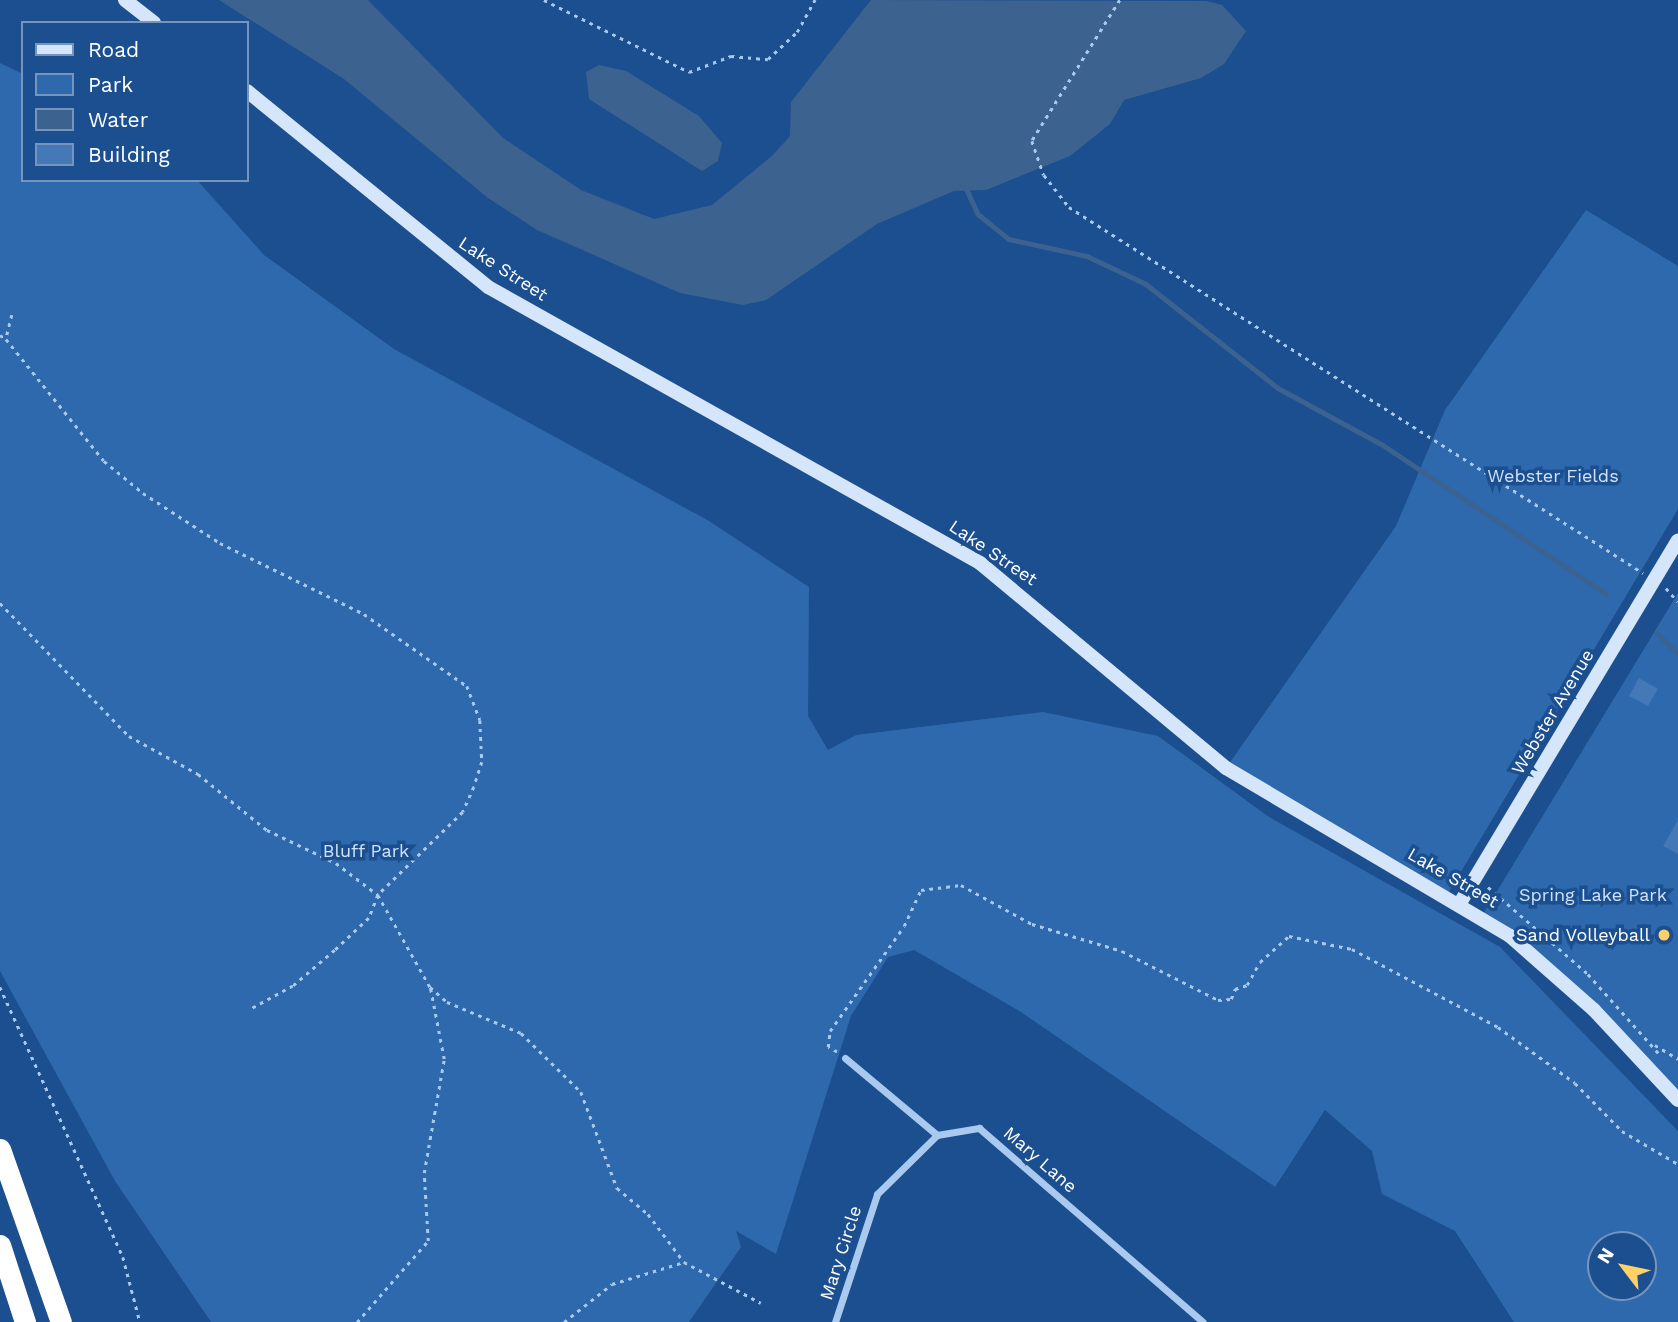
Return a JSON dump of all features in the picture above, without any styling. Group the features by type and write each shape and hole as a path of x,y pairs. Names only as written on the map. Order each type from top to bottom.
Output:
{"highway":[{"path":"0,1149 61,1322"},
{"path":"0,1245 25,1322"}],"street":[{"path":"125,0 151,21"},
{"name":"Lake Street","path":"248,92 488,287 980,563 1226,768 1460,903 1554,972 1678,1100"},
{"name":"Webster Avenue","path":"1460,903 1678,540"},
{"path":"845,1058 937,1135"},
{"name":"Mary Lane","path":"937,1135 979,1128 1203,1322"},
{"name":"Mary Circle","path":"835,1322 877,1194 937,1135"}],"path":[{"path":"544,0 689,72 731,56 768,60 797,32 815,0"},
{"path":"1120,0 1032,141 1056,192 1088,222 1654,580 1678,602"},
{"path":"6,339 12,315"},
{"path":"0,335 104,461 142,493 220,542 364,614 467,686 480,720 482,762 463,812 378,895 369,918 335,950 293,986 249,1010"},
{"path":"0,603 129,736 198,774 267,830 336,863 378,895 430,988 444,1059 424,1173 428,1241 357,1322"},
{"path":"845,1058 828,1047 830,1031 904,926 921,890 961,885 1032,924 1122,951 1218,1000 1231,999 1235,989 1247,985 1260,962 1289,936 1352,948 1498,1027 1575,1083 1622,1131 1678,1164"},
{"path":"1487,888 1588,974 1655,1045 1661,1056"},
{"path":"0,987 123,1257 140,1322"},
{"path":"430,988 447,1002 521,1033 559,1068 581,1091 617,1188 648,1214 684,1262 761,1303"},
{"path":"1655,1045 1678,1059"},
{"path":"564,1322 612,1284 684,1262"}],"green space":[{"name":"Bluff Park","path":"0,63 21,73 21,182 199,182 264,255 394,349 709,521 809,587 808,716 828,750 856,735 1043,712 1158,736 1269,817 1500,947 1678,1131 1678,1322 1514,1322 1455,1231 1382,1194 1372,1151 1325,1110 1275,1187 1021,1012 914,950 888,957 851,1016 776,1254 736,1231 741,1247 689,1322 211,1322 115,1181 0,971"},
{"name":"Webster Fields","path":"1586,210 1678,266 1678,509 1447,895 1226,768 1396,526 1445,410"},
{"name":"Spring Lake Park","path":"1678,593 1678,1100 1594,1010 1482,916"}],"water":[{"path":"219,0 368,0 503,138 581,190 654,219 712,205 773,155 790,136 791,102 871,0 1206,1 1222,5 1246,31 1224,64 1201,78 1124,100 1110,124 1070,156 986,190 954,191 877,224 766,300 743,305 680,293 537,230 488,198 344,79"},
{"path":"599,65 626,71 699,116 722,143 718,161 702,171 589,99 586,72"}],"building":[{"path":"1639,678 1658,689 1648,706 1629,696"},
{"path":"1678,820 1678,854 1663,846"}],"waterway":[{"path":"966,188 978,214 1009,239 1087,256 1146,284 1278,388 1383,445 1606,594"},
{"path":"1657,633 1678,653"}],"place":[{"name":"Sand Volleyball","path":"1664,935"}]}
